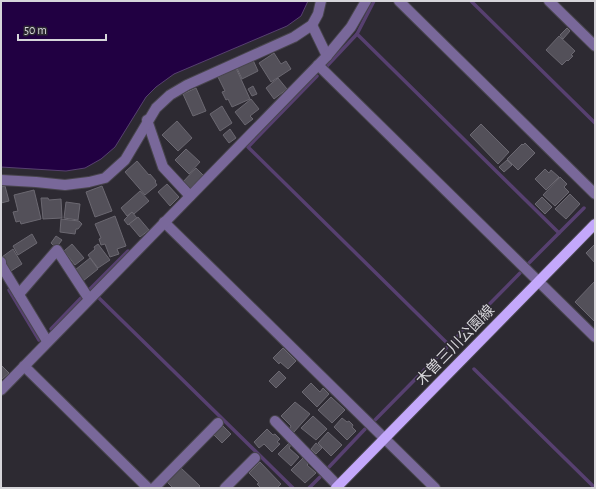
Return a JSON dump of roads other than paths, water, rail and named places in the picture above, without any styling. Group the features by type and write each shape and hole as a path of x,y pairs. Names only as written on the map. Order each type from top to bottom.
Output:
{"main road":[{"name":"木曽三川公園線","path":"337,487 595,224"}],"street":[{"path":"1,180 65,185 105,178 125,160 147,120 156,108 170,95 187,85 294,37 312,25 318,14 321,1"},
{"path":"1,390 47,341 327,56 351,27 366,1"},
{"path":"399,1 595,194"},
{"path":"549,1 595,46"},
{"path":"312,25 327,56"},
{"path":"318,65 595,337"},
{"path":"147,120 163,167 190,196"},
{"path":"164,222 435,488"},
{"path":"19,294 57,250 89,299"},
{"path":"1,262 47,341"},
{"path":"24,366 148,488"},
{"path":"275,421 337,487"},
{"path":"154,488 218,423"},
{"path":"225,488 255,458"}],"waterway":[{"path":"326,67 357,34 374,1"},
{"path":"471,1 595,123"},
{"path":"357,34 559,233"},
{"path":"317,76 248,147 449,345"},
{"path":"528,264 584,208"},
{"path":"90,289 128,251"},
{"path":"375,420 520,273"},
{"path":"9,290 39,340"},
{"path":"51,329 81,298"},
{"path":"99,298 293,488"},
{"path":"474,369 595,488"},
{"path":"329,467 365,429"},
{"path":"309,488 320,477"}]}
